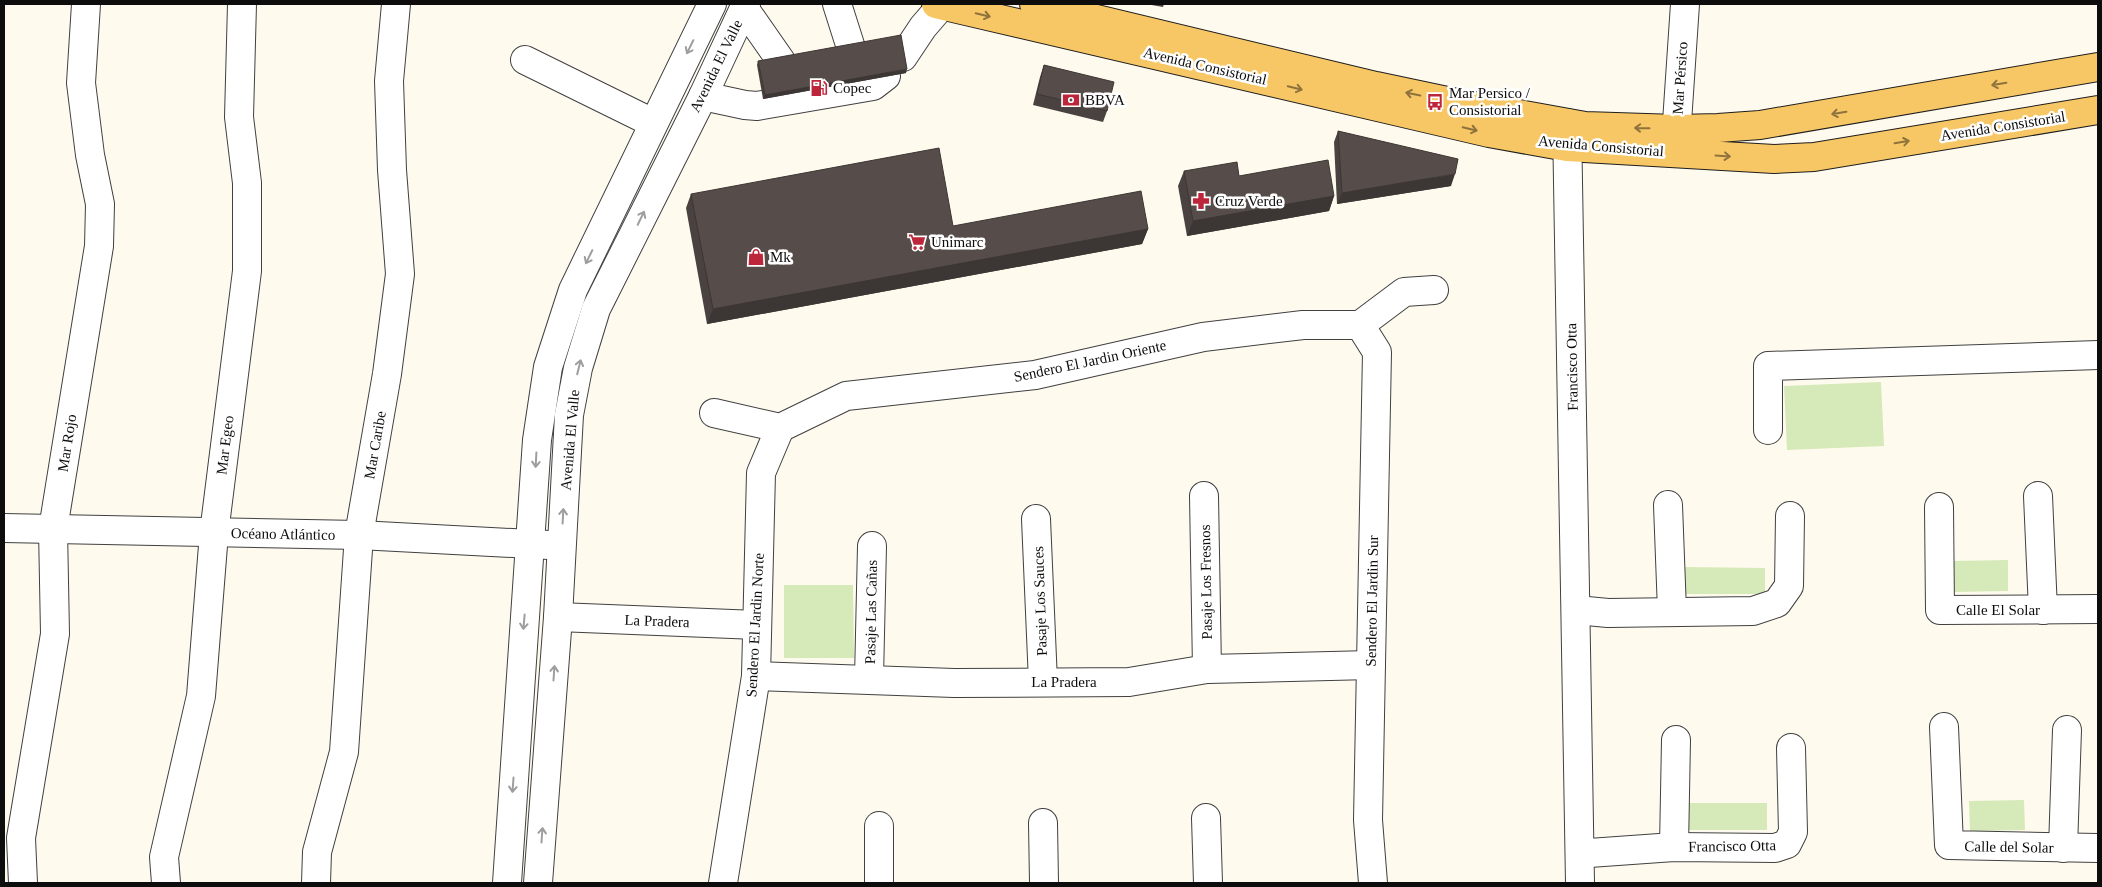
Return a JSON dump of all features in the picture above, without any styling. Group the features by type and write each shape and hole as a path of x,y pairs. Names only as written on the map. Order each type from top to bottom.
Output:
{"main road":[{"name":"Avenida Consistorial","path":"939,4 1488,133 1676,141 1774,159 1814,157 2098,110"},
{"name":"Avenida Consistorial","path":"1034,4 1376,86 1447,101 1567,135"},
{"name":"Avenida Consistorial","path":"1676,141 1718,128 1789,121 2098,67"},
{"path":"2040,120 2028,108 2026,100 2027,92 2032,84 2043,77"}],"street":[{"name":"Mar Rojo","path":"23,883 21,838 55,634 52,529 99,246 100,204 90,155 81,83 86,4"},
{"name":"Mar Egeo","path":"166,883 164,857 201,696 214,533 247,271 247,183 239,117 242,4"},
{"name":"Mar Caribe","path":"316,883 317,852 344,752 358,535 387,374 400,274 392,170 389,81 396,4"},
{"name":"Avenida El Valle","path":"507,883 537,440 548,367 573,290 712,4"},
{"path":"837,4 851,48"},
{"path":"702,96 756,106 878,75 923,27 939,4"},
{"name":"Mar Pérsico","path":"1676,141 1685,4"},
{"name":"Avenida El Valle","path":"538,883 558,617 570,415 578,368 596,309 745,6"},
{"path":"745,6 781,61"},
{"path":"525,60 653,123"},
{"name":"Francisco Otta","path":"1567,135 1580,883"},
{"path":"1360,324 1404,292 1434,290"},
{"name":"Sendero El Jardin Oriente","path":"780,428 846,396 1034,375 1202,337 1303,325 1360,324"},
{"name":"Sendero El Jardin Sur","path":"1360,324 1377,352 1368,820 1373,883"},
{"path":"1768,430 1768,366 2098,355"},
{"path":"541,412 570,415"},
{"path":"714,413 780,428"},
{"name":"Sendero El Jardin Norte","path":"723,883 756,676 761,473 780,428"},
{"name":"Pasaje Los Fresnos","path":"1204,496 1207,669"},
{"path":"2038,496 2043,610"},
{"path":"1668,504 1672,611"},
{"name":"Calle El Solar","path":"1939,507 1940,610 2098,609"},
{"path":"1576,610 1608,612 1753,611 1777,603 1789,586 1790,516"},
{"name":"Pasaje Los Sauces","path":"1036,519 1043,682"},
{"name":"Océano Atlántico","path":"4,528 358,535 531,542 562,546"},
{"name":"Pasaje Las Cañas","path":"869,678 872,546"},
{"name":"La Pradera","path":"558,617 757,625"},
{"name":"La Pradera","path":"756,676 869,678 954,683 1129,682 1207,669 1371,665"},
{"name":"Calle del Solar","path":"1944,727 1949,845 2098,848"},
{"path":"2063,848 2067,730"},
{"path":"1674,847 1676,740"},
{"name":"Francisco Otta","path":"1580,856 1589,853 1674,847 1775,848 1787,844 1793,832 1791,748"},
{"path":"1206,818 1208,883"},
{"path":"1043,823 1044,883"},
{"path":"879,826 879,883"}],"green space":[{"path":"1881,382 1884,446 1787,450 1784,386"},
{"path":"2008,560 2008,591 1953,592 1952,561"},
{"path":"1684,567 1765,568 1765,594 1684,594"},
{"path":"784,585 853,585 854,658 784,658"},
{"path":"2024,800 2025,830 1970,831 1969,801"},
{"path":"1687,803 1767,803 1767,830 1687,830"}],"building":[{"path":"901,35 907,69 765,95 758,61"},
{"path":"1044,65 1114,82 1107,111 1037,94"},
{"path":"1338,131 1458,159 1455,174 1342,193"},
{"name":"Unimarc","path":"939,148 953,226 1141,191 1148,229 713,309 691,194"},
{"path":"1328,160 1334,196 1193,221 1184,171 1237,162 1239,176"}],"place":[{"name":"Copec","path":"819,88"},
{"name":"BBVA","path":"1071,100"},
{"name":"Mar Persico / Consistorial","path":"1435,102"},
{"name":"Cruz Verde","path":"1201,201"},
{"name":"Unimarc","path":"917,242"},
{"name":"Mk","path":"756,257"}]}
